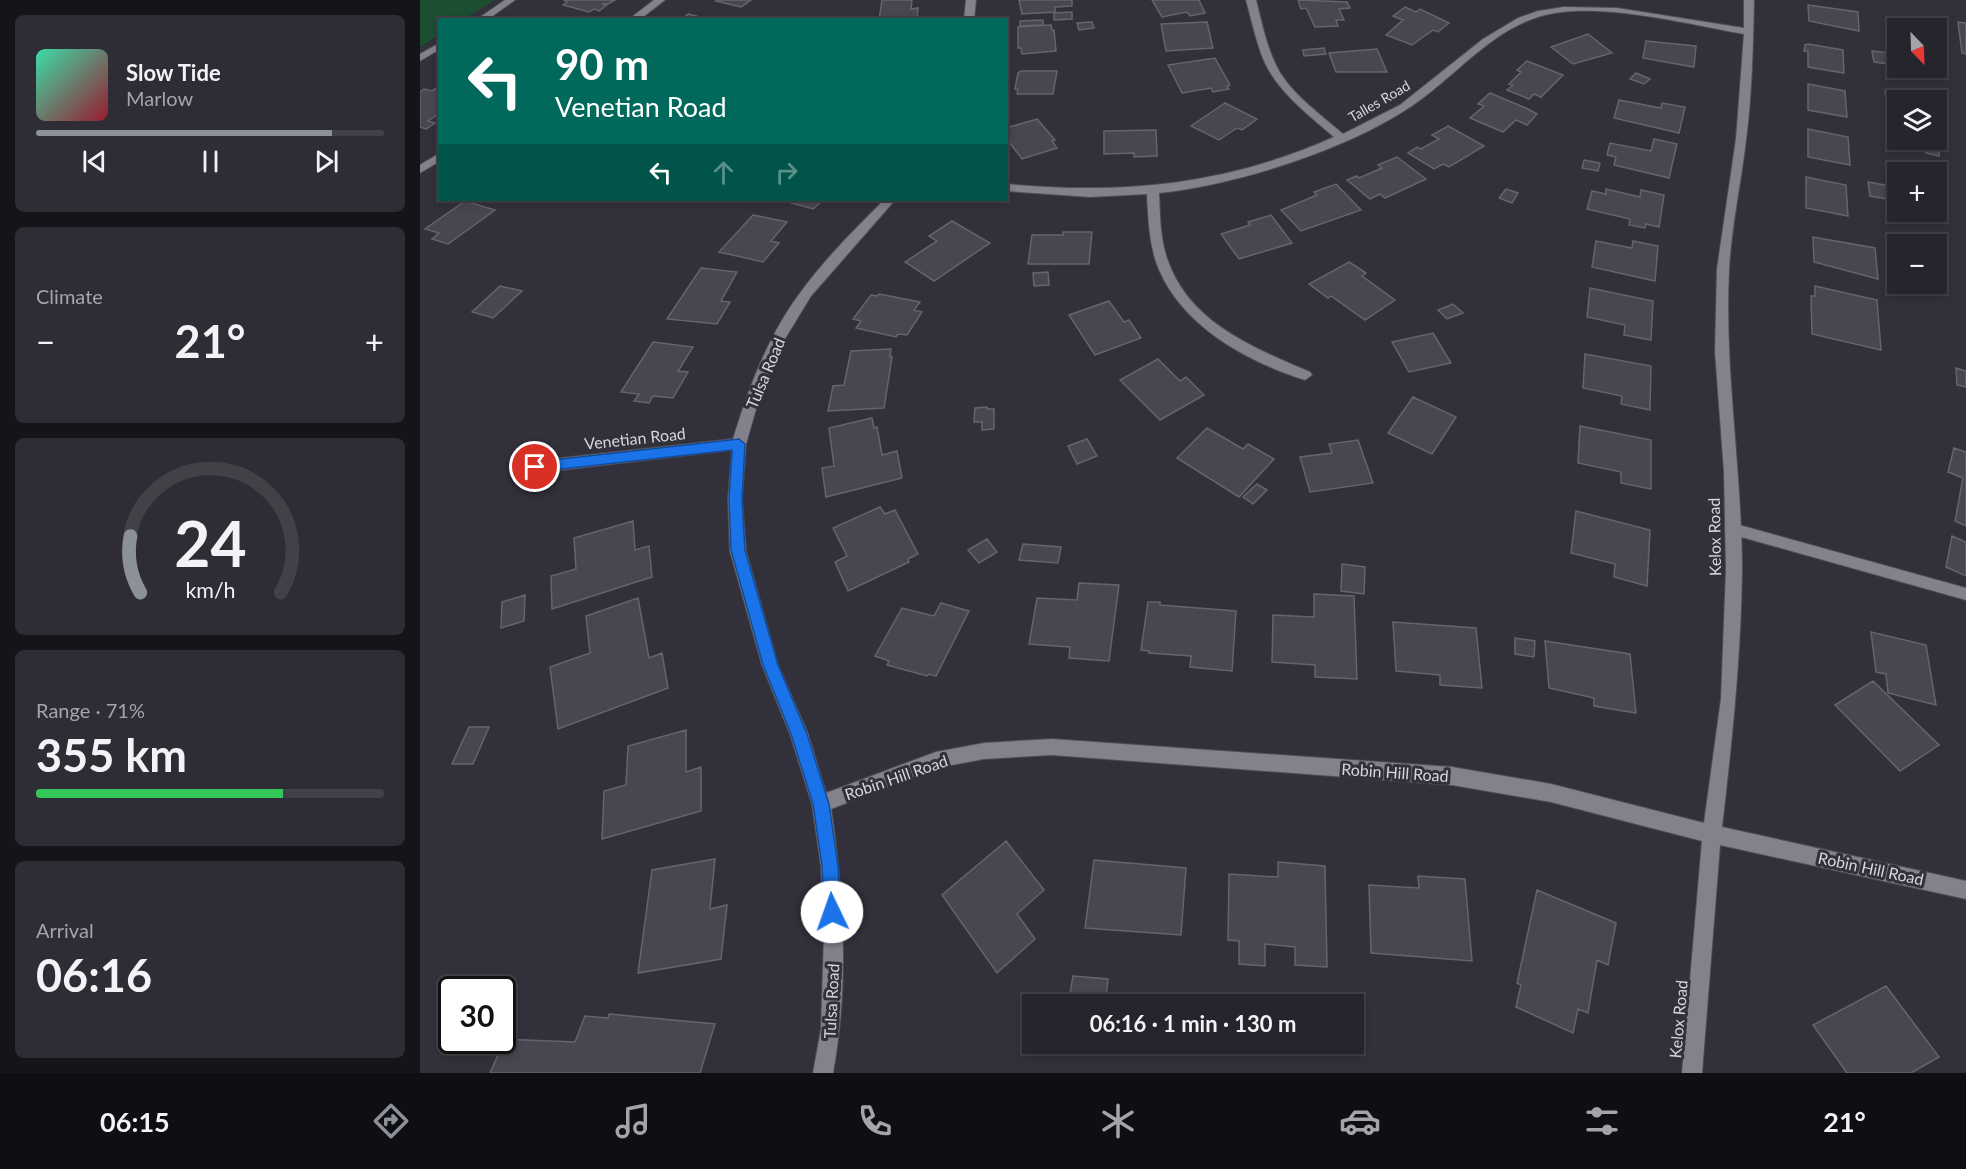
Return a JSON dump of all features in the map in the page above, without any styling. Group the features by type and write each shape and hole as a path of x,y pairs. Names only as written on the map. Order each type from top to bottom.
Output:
{"street":[{"path":"635,18 660,0"},
{"path":"969,18 971,0"},
{"path":"1251,0 1267,55 1276,73 1291,92 1341,138"},
{"name":"Kelox Road","path":"1692,1073 1712,834 1730,699 1734,569 1731,472 1722,352 1724,269 1741,139 1748,58 1749,0"},
{"name":"Talles Road","path":"1008,187 1093,195 1153,192 1208,183 1294,158 1376,123 1404,107 1496,33 1516,21 1543,12 1579,8 1611,10 1748,32"},
{"path":"420,170 438,157"},
{"path":"1153,192 1155,229 1162,262 1174,289 1196,314 1224,337 1256,355 1305,375"},
{"name":"Tulsa Road","path":"823,1073 831,1029 834,935 830,866 821,804 799,734 770,665 738,550 735,499 739,444 755,388 780,337 806,293 835,258 889,201"},
{"name":"Venetian Road","path":"535,467 739,444"},
{"name":"Robin Hill Road","path":"821,804 936,760 984,751 1052,747 1452,776 1551,793 1712,834 1966,890"}],"lane":[{"path":"483,18 511,0"},
{"path":"420,58 438,46"},
{"path":"1732,529 1966,594"}],"green space":[{"path":"420,0 495,0 466,18 438,18 438,36 420,47"}],"building":[{"path":"564,0 615,0 602,4 607,5 599,11 594,9 589,12 563,5 567,2"},
{"path":"751,0 741,7 716,1"},
{"path":"882,0 912,0 911,9 918,8 917,18 879,18"},
{"path":"1019,0 1072,0 1072,6 1055,7 1055,12 1022,14"},
{"path":"1152,0 1199,0 1205,13 1190,16 1187,12 1162,17"},
{"path":"1298,0 1347,2 1350,8 1339,9 1344,20 1336,20 1338,26 1315,27 1306,8 1301,9"},
{"path":"1808,5 1858,12 1859,31 1809,21"},
{"path":"1405,7 1416,12 1420,9 1449,23 1438,32 1433,30 1412,45 1386,35 1403,20 1393,16"},
{"path":"1072,12 1072,19 1054,20 1054,13"},
{"path":"688,14 704,18 683,18"},
{"path":"1043,20 1043,25 1020,26 1020,21"},
{"path":"1092,22 1094,28 1079,30 1077,23"},
{"path":"1207,22 1213,48 1166,51 1161,24"},
{"path":"1958,22 1966,23 1966,54 1962,53"},
{"path":"1051,25 1054,30 1056,51 1022,54 1021,48 1018,48 1018,27"},
{"path":"1588,34 1612,53 1573,64 1551,47"},
{"path":"1646,41 1696,46 1694,67 1643,58"},
{"path":"1805,45 1843,50 1844,73 1808,67 1808,51 1804,51"},
{"path":"1324,48 1326,54 1304,56 1303,50"},
{"path":"1377,49 1387,72 1336,72 1329,53"},
{"path":"1872,51 1887,53 1887,64 1874,62"},
{"path":"1215,58 1230,85 1227,86 1229,89 1213,92 1211,88 1182,93 1168,65"},
{"path":"1527,61 1563,75 1541,97 1534,94 1529,99 1507,90 1513,85 1509,84 1521,72 1517,70"},
{"path":"1021,71 1057,71 1053,94 1017,94 1018,89 1015,89 1018,73"},
{"path":"1636,73 1650,79 1644,84 1630,79"},
{"path":"1808,84 1845,91 1847,117 1808,110"},
{"path":"438,87 438,115 428,121 435,123 426,129 420,127 420,92 424,89 432,91"},
{"path":"1490,93 1537,114 1527,125 1516,120 1503,132 1470,118 1484,106 1478,104"},
{"path":"1619,100 1661,108 1662,103 1685,107 1679,133 1614,118"},
{"path":"1225,103 1257,119 1242,130 1237,128 1219,140 1191,126"},
{"path":"1037,119 1055,140 1052,141 1057,148 1022,159 1008,141 1008,127"},
{"path":"1448,126 1484,146 1449,167 1443,164 1434,169 1408,153 1439,139 1432,135"},
{"path":"1808,129 1848,137 1850,165 1808,157"},
{"path":"1156,130 1157,156 1134,157 1134,153 1104,154 1104,131"},
{"path":"1654,139 1677,144 1669,178 1614,165 1616,157 1607,155 1610,143 1651,151"},
{"path":"1926,150 1939,150 1939,156 1926,153"},
{"path":"1397,157 1426,179 1385,198 1380,194 1370,199 1347,180 1357,176 1359,178 1382,168 1378,165"},
{"path":"1584,160 1600,163 1598,171 1582,168"},
{"path":"1806,177 1846,185 1848,216 1806,208"},
{"path":"1868,182 1887,185 1887,199 1870,196"},
{"path":"1336,184 1361,210 1301,231 1281,210 1317,195 1314,192"},
{"path":"1506,189 1518,193 1512,203 1499,198"},
{"path":"1606,189 1640,197 1641,190 1664,195 1659,227 1646,224 1645,228 1629,225 1630,219 1587,209 1592,191 1606,194"},
{"path":"465,201 495,210 448,244 432,239 439,233 425,229"},
{"path":"785,201 822,201 813,209"},
{"path":"753,215 787,222 771,241 779,243 763,262 719,252"},
{"path":"1271,215 1292,243 1239,259 1221,234 1250,225 1248,222"},
{"path":"952,221 990,243 934,281 905,262 937,241 929,236"},
{"path":"1063,232 1092,232 1089,264 1028,264 1032,235 1063,235"},
{"path":"1813,237 1875,248 1878,279 1814,262"},
{"path":"1596,241 1632,248 1633,241 1658,246 1655,281 1592,267"},
{"path":"1349,262 1366,273 1362,276 1395,300 1365,320 1331,296 1328,298 1309,284"},
{"path":"701,268 737,272 721,301 730,302 717,324 667,319"},
{"path":"1048,272 1049,285 1034,286 1033,273"},
{"path":"500,286 522,291 493,318 472,312"},
{"path":"1815,286 1877,300 1881,350 1812,334 1811,296 1815,296"},
{"path":"1590,288 1653,301 1651,340 1624,335 1625,325 1587,317"},
{"path":"879,294 920,302 914,310 922,312 907,335 898,334 896,337 856,328 861,321 853,319 871,295"},
{"path":"1109,301 1124,322 1129,320 1141,338 1095,355 1069,315"},
{"path":"1453,304 1463,313 1447,319 1438,310"},
{"path":"1433,333 1451,363 1409,372 1392,342"},
{"path":"653,342 693,347 678,371 688,372 673,398 653,396 649,403 634,401 639,394 621,392"},
{"path":"891,349 890,357 892,357 884,408 828,411 833,386 844,385 851,351"},
{"path":"1585,354 1651,366 1650,410 1621,404 1622,396 1583,388"},
{"path":"1158,359 1180,381 1186,377 1204,395 1160,420 1120,380"},
{"path":"1956,368 1966,371 1966,387 1957,385"},
{"path":"1413,397 1456,417 1432,454 1388,433"},
{"path":"987,407 987,409 994,409 994,429 982,430 982,422 974,422 975,408"},
{"path":"872,418 874,428 877,427 882,455 897,451 902,478 826,497 822,468 834,466 829,428"},
{"path":"1580,426 1651,440 1651,489 1621,483 1621,472 1578,463"},
{"path":"1207,428 1243,449 1248,444 1274,459 1239,497 1177,458"},
{"path":"1087,439 1097,456 1077,464 1068,446"},
{"path":"1358,440 1373,483 1310,492 1300,457 1332,453 1329,444"},
{"path":"1954,448 1966,452 1966,526 1955,521 1963,478 1948,472"},
{"path":"1257,484 1267,490 1253,504 1243,497"},
{"path":"880,507 885,514 895,510 918,554 908,559 909,562 848,591 835,562 847,556 833,528"},
{"path":"1576,511 1650,530 1647,586 1614,577 1615,564 1571,553"},
{"path":"633,521 635,550 649,546 652,577 552,609 551,576 576,569 574,538"},
{"path":"1952,536 1966,542 1966,576 1946,567"},
{"path":"987,539 997,552 979,563 968,550"},
{"path":"1023,544 1061,547 1058,563 1019,560"},
{"path":"1342,564 1365,567 1364,594 1341,591"},
{"path":"1079,583 1119,585 1109,661 1069,658 1070,647 1029,644 1037,598 1077,600"},
{"path":"1314,594 1354,596 1357,679 1315,677 1315,665 1272,662 1273,615 1314,617"},
{"path":"525,595 524,621 501,628 502,602"},
{"path":"638,598 649,658 662,653 668,688 558,729 550,667 590,653 586,616"},
{"path":"1148,602 1236,611 1232,671 1190,667 1191,656 1149,653 1149,651 1141,650"},
{"path":"941,603 969,611 936,676 929,674 927,676 887,665 889,661 875,656 902,608 934,616"},
{"path":"1393,622 1476,628 1482,688 1440,685 1440,675 1396,671"},
{"path":"1871,632 1926,645 1936,705 1888,693 1886,674 1876,672"},
{"path":"1515,638 1535,641 1534,657 1515,654"},
{"path":"1545,641 1630,654 1636,713 1594,706 1594,698 1549,688"},
{"path":"1873,681 1939,745 1900,771 1835,705"},
{"path":"469,727 489,727 473,764 452,764"},
{"path":"686,730 686,772 701,767 701,811 602,839 604,791 626,785 628,746"},
{"path":"1006,841 1044,890 1017,914 1035,939 997,973 942,895"},
{"path":"715,859 710,909 727,905 721,959 638,973 652,870"},
{"path":"1094,860 1186,868 1181,935 1085,928"},
{"path":"1278,862 1325,866 1327,967 1295,965 1295,947 1265,944 1265,966 1239,964 1239,941 1228,940 1229,874 1278,877"},
{"path":"1418,876 1465,879 1472,961 1371,953 1369,885 1419,888"},
{"path":"1537,890 1616,923 1608,965 1597,960 1588,1013 1578,1009 1573,1033 1516,1007 1521,985 1517,983"},
{"path":"1073,976 1108,979 1106,994 1070,994"},
{"path":"1886,986 1939,1057 1911,1073 1847,1073 1813,1025"},
{"path":"609,1014 715,1024 700,1073 490,1073 498,1054 516,1054 516,1039 575,1042 585,1016 608,1018"}],"route":[{"path":"535,467 739,444 735,499 738,550 770,665 799,734 821,804 830,866 832,912"}]}
